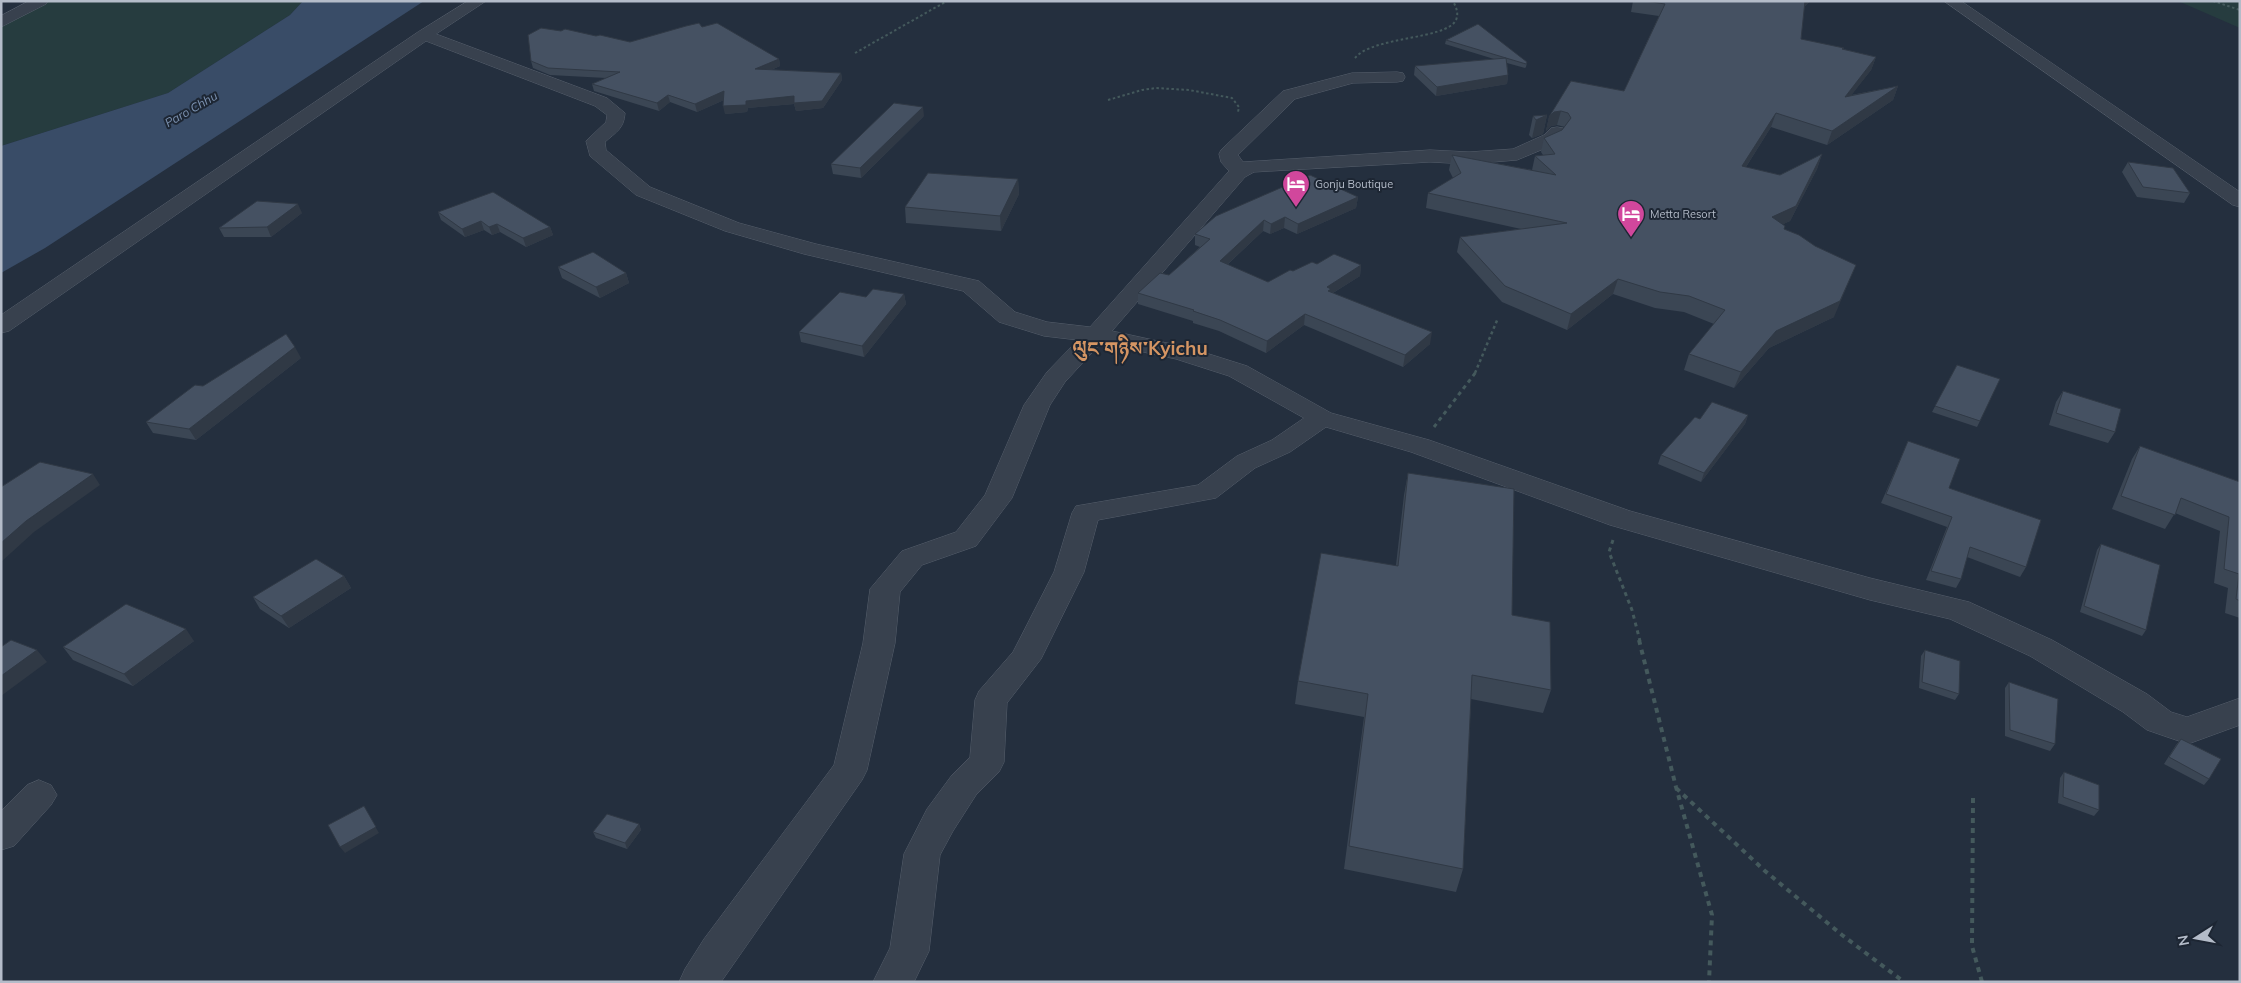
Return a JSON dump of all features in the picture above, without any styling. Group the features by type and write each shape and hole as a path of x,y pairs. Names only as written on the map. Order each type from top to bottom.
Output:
{"street":[{"path":"1,22 41,1"},
{"path":"1,326 424,36 479,1"},
{"path":"1951,1 2240,201"},
{"path":"424,36 601,102 616,112 615,124 595,141 596,152 642,191 732,227 812,249 971,286 1007,317 1044,329 1095,335 1182,353 1238,371 1322,418 1420,446 1620,518 1870,589 1958,610 2041,648 2135,703 2159,721 2188,731 2240,711"},
{"path":"1241,171 1230,162 1228,154 1288,95 1352,78 1397,77"},
{"path":"699,982 850,770 880,643 885,589 912,558 966,539 998,498 1037,405 1056,377 1112,318 1241,171 1250,166 1329,161 1430,156 1469,158 1517,154 1551,139 1557,132"},
{"path":"893,982 909,951 922,854 940,820 964,785 987,762 991,700 1025,659 1069,572 1086,513 1206,492 1246,462 1281,446 1322,418"},
{"path":"1,835 40,795"}],"path":[{"path":"855,52 947,1"},
{"path":"1352,78 1346,60 1357,58 1360,52 1374,50 1390,41 1445,30 1457,15 1458,9 1453,1"},
{"path":"2213,1 2240,10"},
{"path":"1108,100 1123,98 1146,89 1184,90 1232,98 1239,107 1235,123 1248,135"},
{"path":"1420,446 1474,377 1498,318"},
{"path":"1620,518 1609,552 1632,610 1676,787 1712,915 1709,982"},
{"path":"1676,787 1765,871 1842,935 1904,982"},
{"path":"1973,798 1972,946 1982,982"}],"green space":[{"path":"31,1 303,1 290,15 168,93 1,146 1,17"},
{"path":"2178,1 2240,1 2240,28"}],"water":[{"name":"Paro Chhu","path":"303,1 424,1 45,248 1,273 1,146 168,93 290,15"}],"building":[{"path":"1645,1 1805,1 1801,39 1876,57 1845,97 1898,86 1832,131 1776,113 1742,166 1780,175 1822,154 1796,206 1772,217 1785,226 1784,229 1856,265 1840,301 1776,331 1741,372 1689,354 1725,310 1689,296 1660,292 1618,279 1571,314 1505,286 1460,237 1567,223 1428,193 1461,173 1452,155 1556,175 1535,156 1555,154 1544,138 1562,130 1571,118 1568,113 1561,111 1554,112 1549,117 1571,81 1624,91 1665,4"},
{"path":"699,23 702,27 717,23 779,59 755,69 841,73 822,101 794,103 794,96 746,101 746,105 723,106 724,91 695,104 668,95 657,103 592,84 620,72 548,68 531,61 528,35 541,28 561,31 565,29 630,42"},
{"path":"1478,24 1527,62 1526,64 1446,40"},
{"path":"1506,58 1508,75 1437,87 1415,66"},
{"path":"894,103 923,107 860,168 831,164"},
{"path":"1547,115 1536,120 1533,116"},
{"path":"2128,162 2173,168 2190,193 2143,187"},
{"path":"928,173 1018,179 1000,216 905,207"},
{"path":"1310,175 1358,197 1298,224 1285,217 1271,224 1264,220 1220,261 1268,282 1290,270 1293,271 1312,262 1317,264 1334,254 1361,265 1327,287 1331,289 1328,291 1432,332 1405,355 1305,314 1267,341 1194,310 1138,293 1160,273 1169,275 1210,239 1195,234 1216,216"},
{"path":"493,192 550,227 523,238 497,224 489,227 481,221 462,229 438,212"},
{"path":"257,201 298,204 267,227 219,228"},
{"path":"593,252 626,273 596,287 558,267"},
{"path":"873,289 904,294 862,346 799,332 840,292 866,297"},
{"path":"286,334 295,347 189,429 146,422 195,385 203,386"},
{"path":"1957,365 2000,379 1980,421 1935,406"},
{"path":"2063,391 2121,409 2115,432 2056,413"},
{"path":"1712,402 1748,415 1704,473 1661,455 1695,417 1700,419"},
{"path":"1908,441 1960,459 1949,488 2041,520 2026,567 1970,547 1961,579 1931,571 1952,517 1886,494"},
{"path":"2140,446 2240,482 2240,601 2236,599 2239,574 2224,569 2229,517 2181,498 2175,515 2121,496"},
{"path":"40,462 93,474 26,521 1,543 1,487"},
{"path":"1408,473 1514,489 1512,615 1550,622 1551,690 1472,675 1463,869 1349,846 1368,694 1298,681 1321,553 1398,566"},
{"path":"2101,544 2160,565 2146,630 2084,606"},
{"path":"316,559 344,576 281,616 253,597"},
{"path":"126,604 186,629 124,674 63,647"},
{"path":"11,640 37,650 1,676 1,647"},
{"path":"1925,650 1960,661 1959,694 1922,682"},
{"path":"2009,682 2058,699 2055,744 2010,730"},
{"path":"2181,739 2221,759 2209,779 2169,757"},
{"path":"2064,772 2099,785 2099,810 2063,797"},
{"path":"364,806 376,827 340,847 328,825"},
{"path":"607,814 639,824 625,843 593,832"}],"place":[{"name":"Gonju Boutique","path":"1296,208"},
{"name":"Metta Resort","path":"1631,238"}],"district":[{"name":"ལུང་གཉིས་Kyichu","path":"1140,348"}]}
